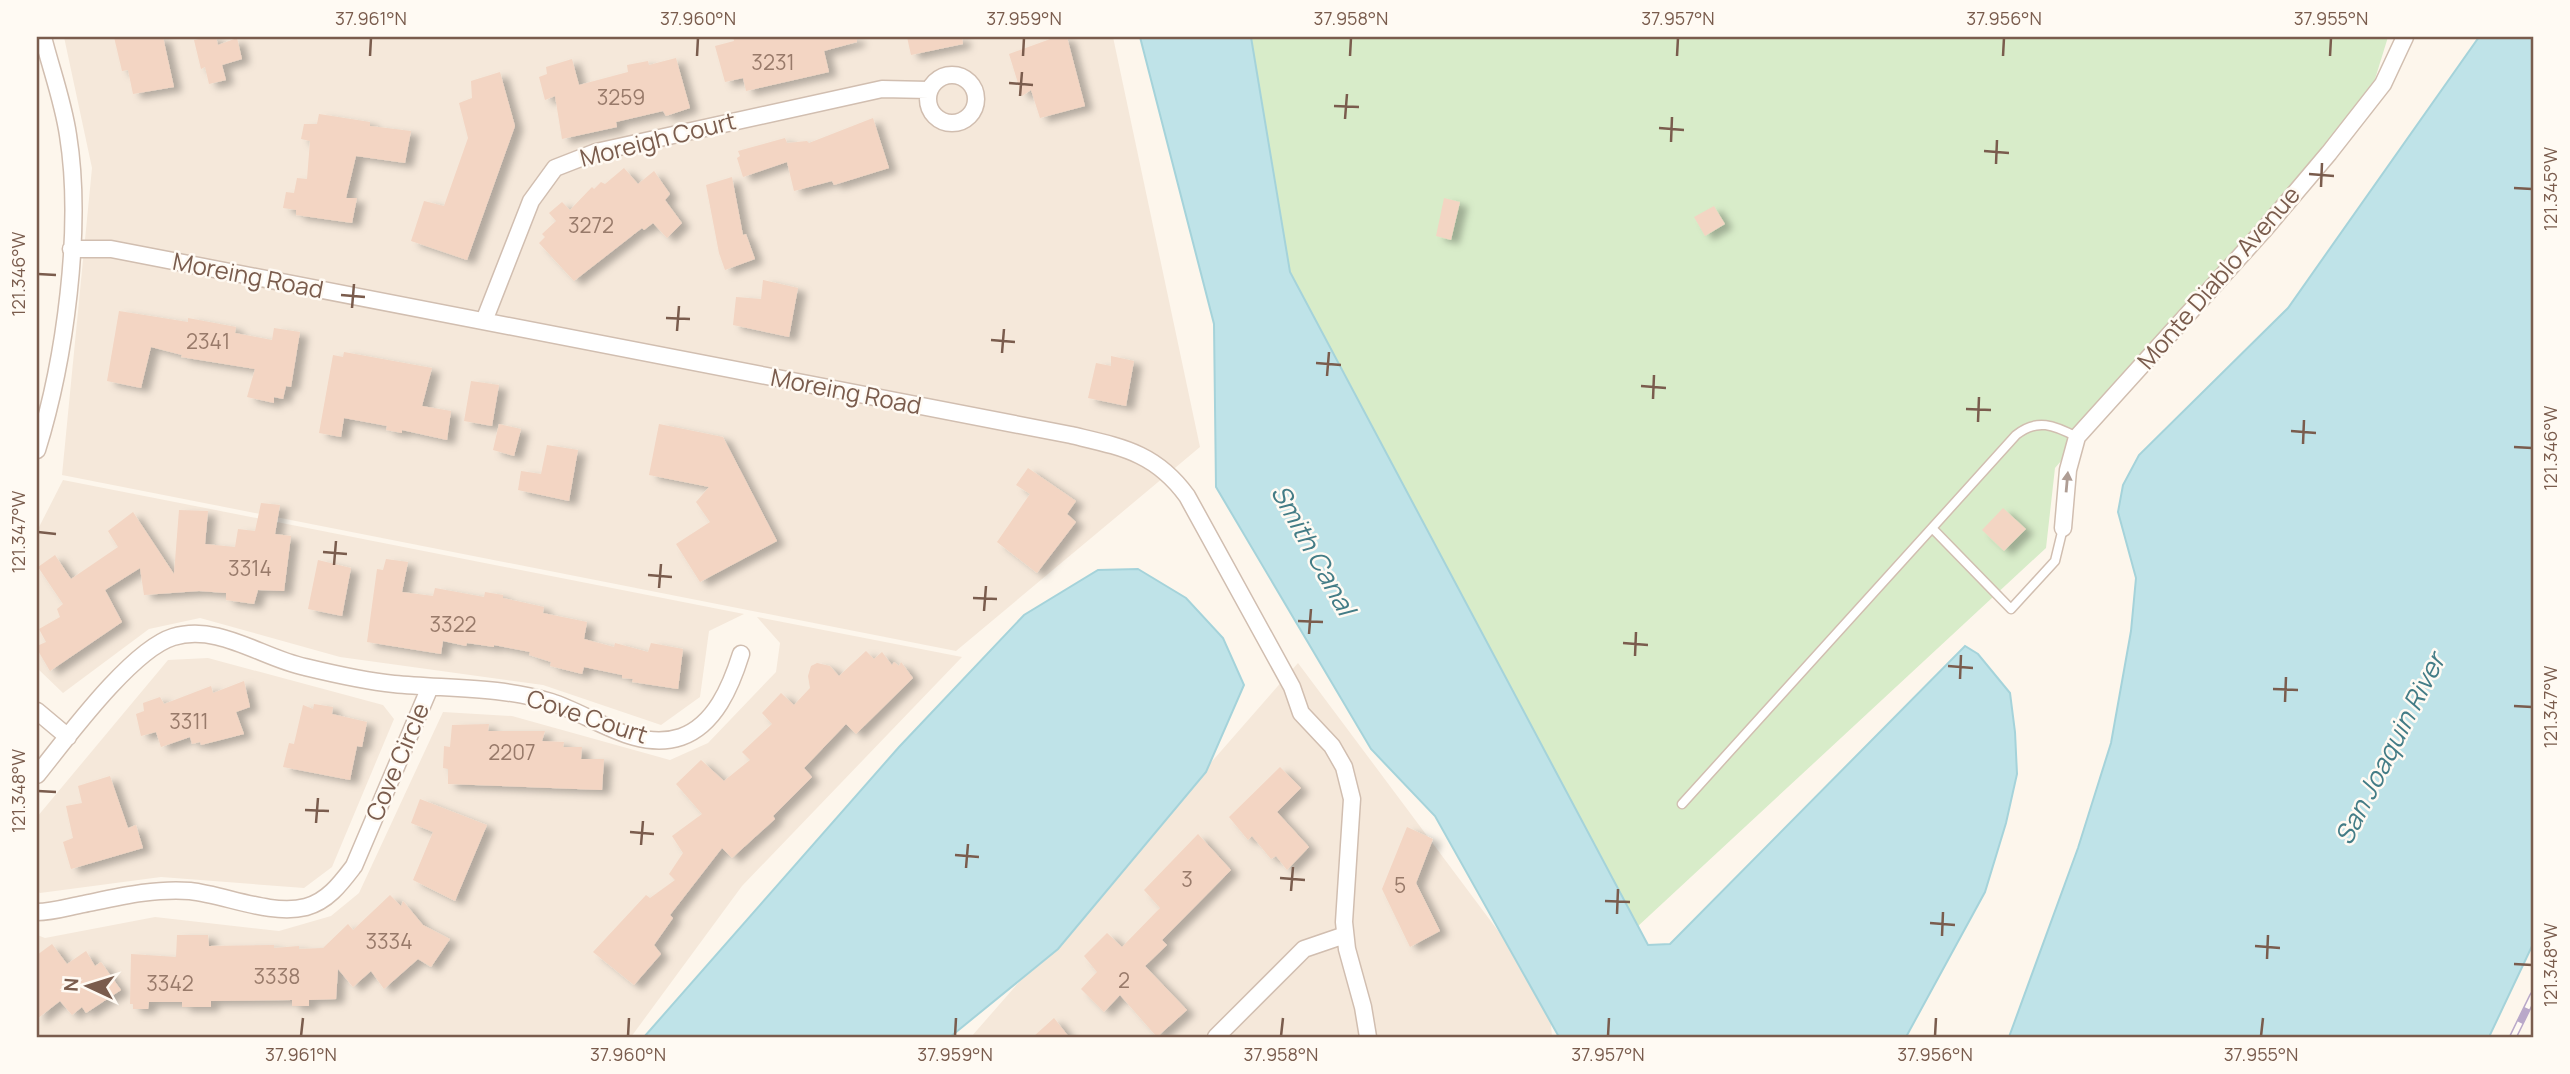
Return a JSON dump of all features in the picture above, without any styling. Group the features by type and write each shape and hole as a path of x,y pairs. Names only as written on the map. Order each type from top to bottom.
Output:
{"street":[{"path":"37,450 59,359 72,249 74,202 68,135 61,99 43,64 43,37"},
{"name":"Monte Diablo Avenue","path":"2063,528 2068,470 2077,437 2263,231 2329,153 2383,85 2405,37"},
{"name":"Moreigh Court","path":"484,321 531,201 555,168 596,152 882,89 929,90"},
{"name":"Moreing Road","path":"72,249 111,249 1071,435 1108,444 1156,463 1173,476 1187,496 1292,687 1301,713 1332,746 1344,767 1352,799 1345,935 1368,1037"},
{"name":"Cove Circle","path":"37,775 121,675 154,647 172,637 194,633 212,634 303,667 391,684 430,687 354,866 326,898 306,907 282,909 189,891 129,895 52,912 37,912"},
{"name":"Cove Court","path":"430,687 518,694 549,701 584,714 612,729 637,738 656,741 680,737 697,729 704,722 734,679 741,654"},
{"path":"37,710 68,737"},
{"path":"1216,1037 1304,949 1345,935"}],"lane":[{"path":"1682,804 2015,435 2033,424 2041,424 2061,428 2077,437"},
{"path":"1932,528 2011,609 2055,561 2063,528"}],"shaded area":[{"path":"64,37 1113,37 1200,447 956,651 62,475 92,168"},
{"path":"63,480 744,614 709,631 700,697 661,725 543,685 340,657 200,618 149,629 63,693 37,668 37,531"},
{"path":"757,617 962,657 742,886 631,1037 37,1037 37,935 45,938 155,917 279,931 331,916 359,893 443,712 512,716 670,760 708,743 776,672 780,643"},
{"path":"208,658 383,705 394,719 332,867 304,888 161,877 40,893 37,891 37,817 168,660"},
{"path":"1298,663 1549,999 1552,1037 971,1037"}],"green space":[{"path":"1249,37 2388,37 2367,105 2055,468 2046,548 1623,940 1289,288"}],"water":[{"name":"Smith Canal","path":"1140,37 1251,37 1290,272 1648,945 1670,944 1965,646 1978,654 2010,693 2017,774 2006,823 1985,892 1906,1037 1559,1037 1435,816 1371,749 1216,487 1214,324"},
{"name":"San Joaquin River","path":"2479,37 2533,37 2533,944 2489,1037 2009,1037 2078,848 2111,743 2131,631 2136,578 2118,512 2123,485 2139,455 2288,308"},
{"path":"1138,569 1186,598 1223,638 1244,685 1206,772 1058,949 950,1037 644,1037 899,747 1024,615 1098,570"}],"building":[{"path":"114,37 163,37 174,87 133,94 128,70 122,71"},
{"path":"198,37 216,37 218,45 237,38 242,59 222,65 226,80 209,84 205,67 201,69 194,40 199,39"},
{"path":"733,37 857,37 857,42 824,51 829,72 746,91 743,78 725,82 715,46 734,41"},
{"path":"907,37 962,37 963,44 911,55"},
{"path":"1056,37 1067,37 1085,106 1040,118 1031,90 1022,96 1009,54"},
{"path":"676,58 690,108 666,116 663,111 616,122 617,127 562,139 555,96 545,100 539,77 547,74 546,67 572,59 579,85 628,72 627,65 648,61 649,65"},
{"path":"500,72 515,126 467,260 411,241 424,201 444,206 468,138 459,103 472,98 471,81"},
{"path":"319,114 370,122 370,126 411,131 405,163 356,156 346,198 357,198 352,223 296,215 296,210 283,208 286,192 294,193 297,178 307,179 310,141 301,139 304,124 317,124"},
{"path":"873,118 889,168 834,185 832,181 794,191 787,162 743,177 737,158 740,156 738,151 785,138 787,143 809,143"},
{"path":"624,168 638,184 654,171 670,194 665,200 682,223 667,238 653,223 644,230 642,228 574,281 539,243 545,237 542,234 556,221 549,213 562,202 570,210 592,187 594,189 601,182 605,184"},
{"path":"732,177 743,235 746,234 755,259 725,270 719,253 706,185"},
{"path":"1444,198 1460,202 1451,240 1436,236"},
{"path":"1714,206 1725,224 1705,236 1694,217"},
{"path":"763,280 798,288 789,337 733,325 736,297 761,299"},
{"path":"119,311 188,322 188,318 236,327 235,333 272,340 274,328 300,332 291,387 286,386 283,399 274,397 274,403 247,397 255,369 181,357 182,355 151,347 141,388 107,381"},
{"path":"344,352 432,368 422,406 451,411 447,440 402,430 402,433 386,430 387,426 344,418 341,437 319,433 333,355 343,357"},
{"path":"1111,356 1134,361 1126,406 1088,398 1096,363 1111,366"},
{"path":"471,381 499,385 492,426 464,421"},
{"path":"499,424 521,429 514,456 493,450"},
{"path":"659,424 723,437 777,541 700,582 676,544 710,522 696,502 709,487 649,475"},
{"path":"547,445 578,450 569,501 518,490 521,471 541,474"},
{"path":"1028,468 1076,501 1067,514 1076,522 1037,573 997,542 1030,494 1016,485"},
{"path":"261,503 280,505 275,534 291,536 284,591 258,590 254,604 226,600 226,593 199,591 144,595 140,568 105,590 122,622 50,671 37,649 37,646 46,642 39,629 60,617 57,609 63,604 38,567 55,555 71,579 118,547 108,531 133,512 174,574 179,510 208,511 205,544 235,547 238,529 255,531"},
{"path":"2003,508 2026,529 2004,551 1982,530"},
{"path":"386,559 408,562 402,592 433,596 435,588 484,597 485,592 503,595 503,598 544,607 543,613 587,622 584,639 614,647 615,643 648,652 651,643 683,649 678,689 632,682 633,679 622,678 622,675 584,667 582,674 550,666 551,662 529,655 530,652 494,645 467,643 466,646 443,641 441,654 367,642 377,569 383,570"},
{"path":"318,560 351,568 342,616 308,609"},
{"path":"866,651 874,659 882,652 892,665 894,662 899,666 901,662 913,678 856,734 846,724 804,768 812,777 773,816 775,819 732,858 722,848 670,915 673,918 654,945 661,954 634,985 593,952 646,895 650,898 675,880 669,874 683,853 672,836 702,814 676,784 701,760 724,781 750,760 742,752 772,724 762,713 781,693 794,705 810,688 808,676 811,666 817,663 830,666 839,676"},
{"path":"244,681 250,707 236,712 244,734 201,745 200,742 192,744 190,737 161,747 156,732 141,736 136,714 144,711 143,703 160,697 164,704 211,686 213,693"},
{"path":"314,704 333,707 332,714 367,722 362,747 357,746 350,780 283,767 289,743 294,744 303,705 313,709"},
{"path":"489,724 488,731 545,731 542,741 564,742 563,747 582,747 581,759 604,759 602,790 448,784 448,769 443,768 444,746 450,747 452,725"},
{"path":"1280,767 1301,788 1277,812 1309,847 1287,870 1276,856 1271,859 1252,836 1248,840 1229,817"},
{"path":"110,776 128,828 136,825 143,848 71,869 63,842 73,838 66,806 82,803 78,786"},
{"path":"420,799 487,825 455,901 413,880 433,832 411,823"},
{"path":"1407,827 1433,839 1416,883 1440,931 1410,947 1382,889"},
{"path":"1198,834 1231,870 1162,940 1167,945 1145,966 1187,1010 1157,1037 1120,995 1104,1012 1081,989 1097,972 1084,956 1107,933 1122,947 1160,908 1144,890"},
{"path":"390,895 401,906 403,901 423,925 450,939 431,967 418,959 384,989 371,971 353,987 338,969 336,999 309,1000 309,1006 292,1006 292,1000 211,1001 211,1007 182,1007 182,1002 149,1002 148,1009 133,1009 133,1004 130,1004 131,954 176,957 177,935 208,935 209,946 274,945 274,948 323,948 348,924 353,930"},
{"path":"52,944 67,964 86,951 95,966 101,962 121,990 86,1013 82,1007 72,1015 60,1001 37,1019 37,955"},
{"path":"1054,1018 1069,1037 1033,1037"}],"railway":[{"path":"2513,1037 2533,996"}]}
